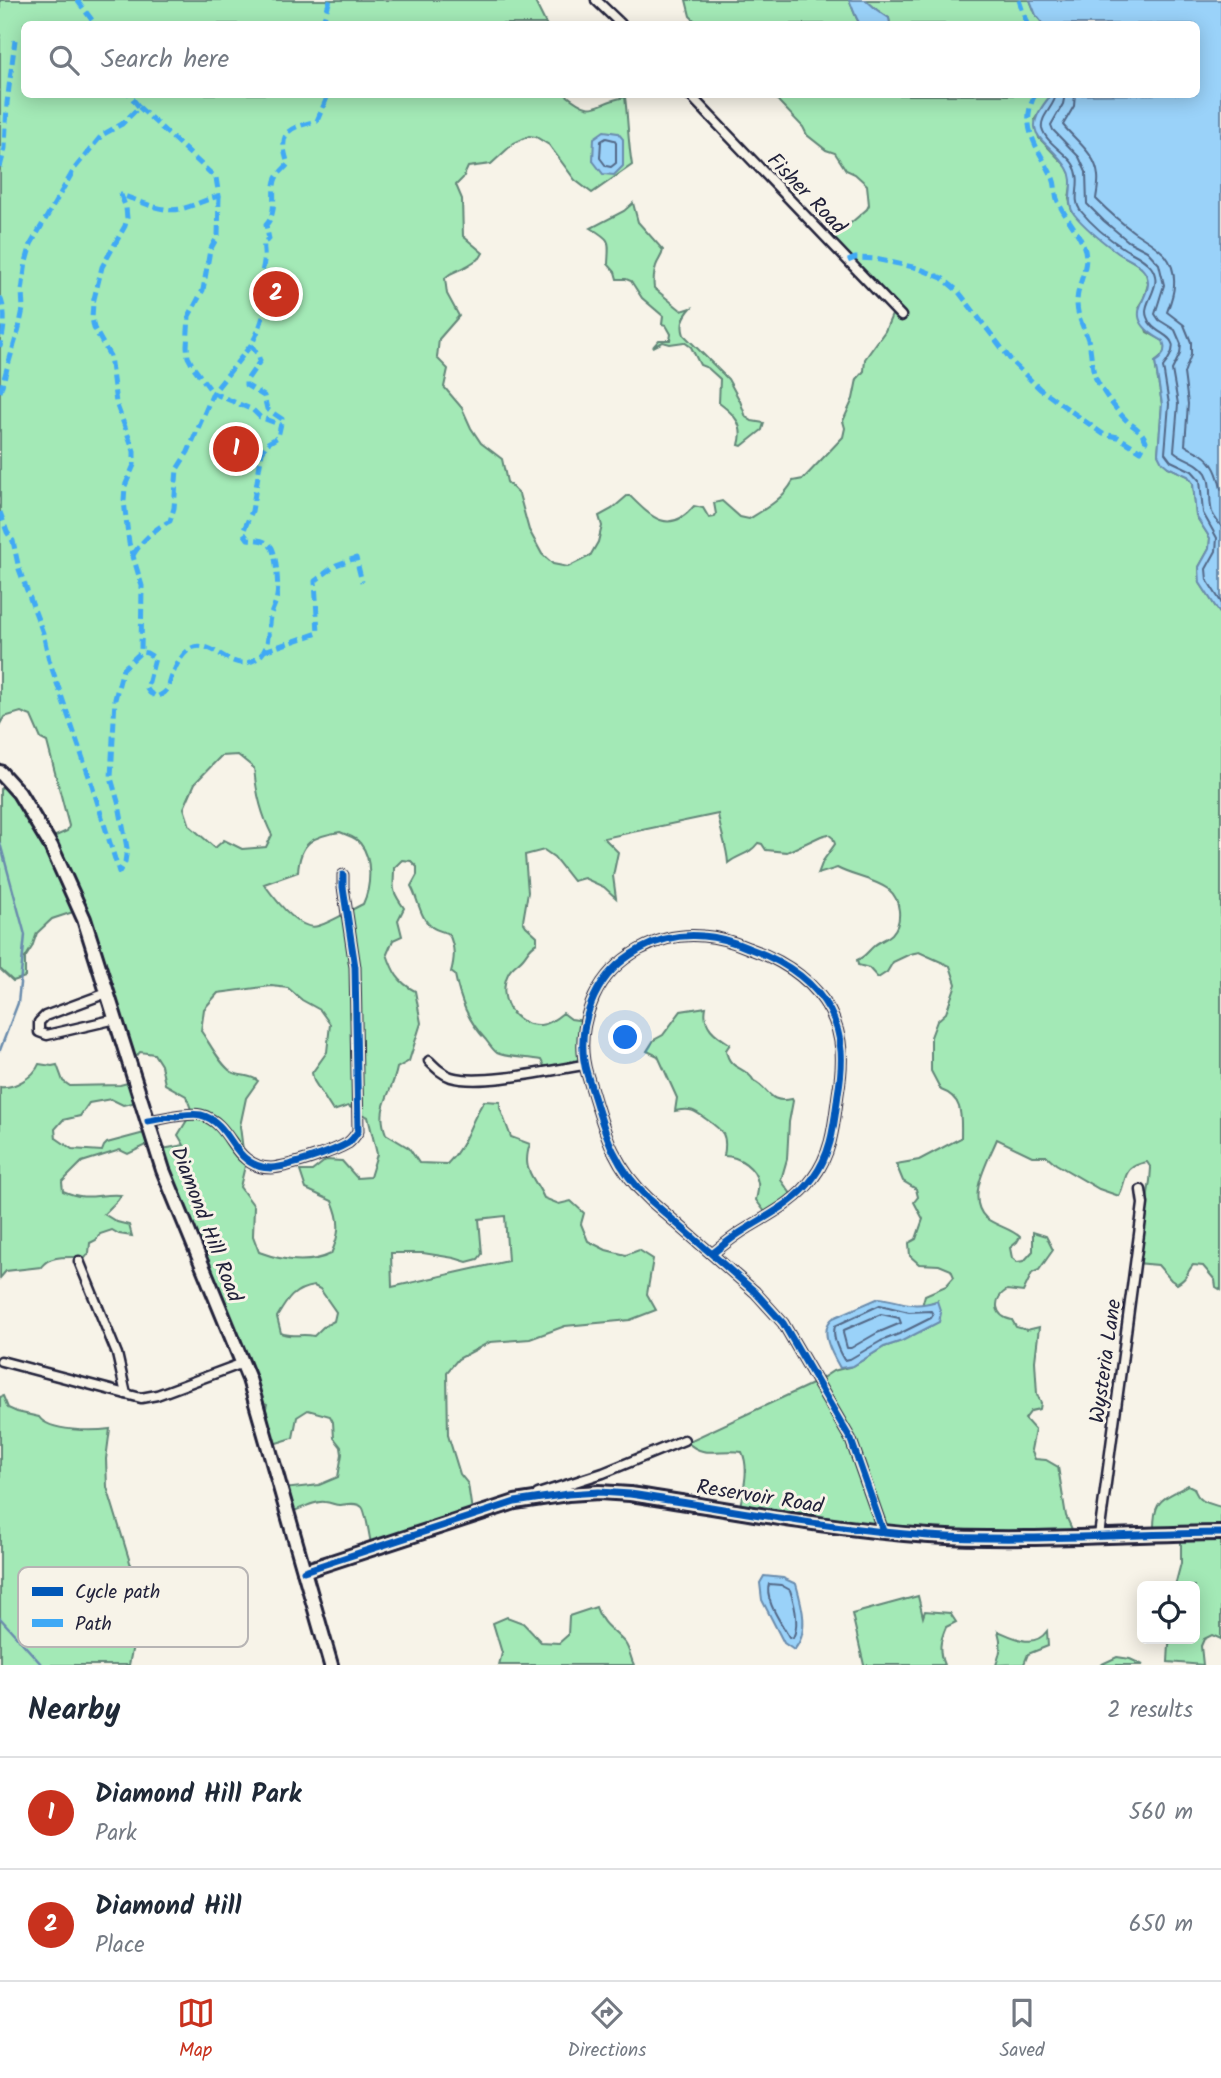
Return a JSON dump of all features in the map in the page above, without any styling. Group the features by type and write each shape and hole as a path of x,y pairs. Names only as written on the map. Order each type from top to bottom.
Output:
{"main road":[{"name":"Diamond Hill Road","path":"0,772 19,793 62,867 94,948 171,1191 243,1363 261,1416 331,1665"},
{"name":"Reservoir Road","path":"304,1571 515,1502 599,1492 630,1493 930,1536 1019,1538 1221,1533"}],"street":[{"path":"596,0 618,21"},
{"name":"Fisher Road","path":"693,98 901,316"},
{"path":"148,1121 198,1114 209,1118 228,1135 244,1158 259,1167 286,1165 350,1142 358,1131 355,967 342,887 343,874"},
{"path":"712,1254 735,1236 790,1202 807,1186 825,1158 832,1138 842,1055 836,1025 822,998 812,986 788,967 763,953 719,938 695,935 671,937 635,952 616,967 597,992 585,1021 582,1045 584,1065 611,1149 623,1170 639,1189 765,1302 791,1335 851,1440 883,1531"},
{"path":"107,993 45,1016 39,1022 39,1032 47,1035 116,1019"},
{"path":"429,1061 443,1074 466,1080 584,1065"},
{"name":"Wysteria Lane","path":"1099,1536 1143,1204 1141,1190"},
{"path":"79,1261 117,1354 126,1394"},
{"path":"1,1362 141,1398 157,1395 243,1363"},
{"path":"515,1502 603,1472 684,1440"}],"green space":[{"path":"0,0 534,0 544,21 21,21 21,98 570,98 589,108 625,98 632,165 592,193 575,180 549,145 529,136 514,143 491,164 468,167 456,185 462,199 463,236 483,253 480,258 445,278 447,294 459,316 439,339 437,358 448,369 444,387 462,408 481,443 502,459 507,482 519,494 529,530 542,554 553,564 568,567 590,556 598,542 602,526 599,516 627,496 645,511 668,522 685,515 694,506 703,508 709,518 714,517 714,503 722,501 740,517 749,519 779,498 793,481 803,479 843,437 843,421 853,399 857,379 864,371 865,359 885,331 895,308 831,240 867,209 867,185 846,170 835,153 826,150 807,135 777,98 1049,98 1035,119 1039,138 1067,167 1072,178 1069,199 1072,211 1093,233 1146,272 1148,284 1139,306 1147,332 1164,341 1165,345 1164,353 1155,362 1162,404 1158,454 1168,467 1188,476 1193,483 1196,516 1210,538 1209,549 1199,567 1200,583 1221,615 1221,1290 1216,1287 1215,1280 1203,1266 1193,1265 1177,1284 1158,1265 1137,1263 1150,1181 1151,1168 1147,1162 1129,1170 1119,1196 1099,1189 1047,1156 1032,1156 997,1139 978,1190 980,1210 986,1218 1020,1237 1010,1248 1012,1258 1017,1262 1024,1261 1033,1251 1033,1232 1046,1236 1053,1250 1039,1270 1032,1273 1023,1292 1007,1290 999,1298 997,1307 1016,1327 1027,1330 1039,1327 1035,1361 1037,1394 1041,1403 1040,1409 1031,1411 1025,1419 1035,1430 1031,1450 1035,1459 1046,1460 1058,1467 1066,1516 1075,1536 901,1534 739,1510 746,1473 742,1452 706,1452 687,1442 816,1382 833,1371 853,1366 884,1347 902,1341 936,1301 922,1306 925,1295 946,1286 954,1277 951,1270 939,1265 919,1264 910,1256 909,1243 916,1239 923,1219 914,1202 918,1197 916,1189 903,1181 896,1164 919,1160 961,1138 960,1109 954,1098 941,1090 931,1071 931,1037 937,1021 946,1013 956,984 950,966 919,952 893,962 887,972 878,978 869,968 858,965 857,960 896,929 899,911 892,893 876,882 837,868 818,874 835,844 828,834 787,852 766,850 758,843 728,863 718,814 604,838 618,852 613,876 616,898 604,887 584,878 573,881 554,857 544,850 525,855 528,892 523,921 537,936 537,943 509,972 504,992 506,1000 514,1015 529,1024 545,1024 563,1013 571,1019 585,1021 584,1066 547,1072 541,1060 506,1056 494,1050 474,1025 462,1002 455,975 451,972 454,953 449,934 432,927 422,914 411,886 417,875 417,867 411,861 402,860 394,868 394,889 404,908 398,920 402,936 393,940 387,954 397,976 415,991 421,1023 409,1061 397,1068 383,1108 386,1134 409,1148 419,1163 447,1164 464,1142 484,1101 500,1102 511,1137 530,1144 528,1167 544,1198 559,1204 571,1201 584,1213 581,1224 588,1241 606,1250 626,1255 639,1250 653,1259 647,1294 656,1310 630,1320 565,1326 530,1339 490,1342 458,1359 447,1372 448,1435 460,1474 468,1484 473,1518 372,1549 365,1514 360,1505 321,1502 289,1513 283,1489 319,1485 338,1477 341,1447 334,1438 330,1416 308,1410 297,1417 293,1438 270,1445 262,1423 267,1404 256,1399 236,1347 241,1337 230,1333 157,1150 184,1145 178,1135 192,1112 186,1096 165,1084 161,1065 154,1054 140,1052 130,1065 79,910 52,919 37,933 25,958 25,977 13,981 0,969 0,789 8,783 49,839 67,831 69,826 47,742 41,739 31,716 21,712 4,717 0,724","holes":["238,755 254,768 260,802 272,835 266,847 242,849 224,840 215,848 190,826 184,808 195,783 221,756","340,832 360,843 367,857 368,890 363,904 318,926 303,924 288,912 264,884 298,872 302,854 310,842","271,986 288,988 320,1010 330,1024 327,1052 312,1073 314,1081 333,1111 348,1106 368,1117 377,1154 370,1177 357,1178 342,1161 326,1160 312,1171 300,1171 306,1189 332,1201 338,1221 331,1254 313,1260 277,1258 259,1252 253,1236 254,1206 240,1187 245,1166 240,1126 246,1098 258,1081 228,1069 201,1031 204,1009 218,993","505,1216 508,1261 392,1287 391,1253 423,1253 467,1262 478,1259 482,1254 479,1219","314,1286 320,1289 336,1312 334,1321 314,1336 281,1333 277,1317 288,1301 301,1290"]},
{"path":"686,0 849,0 858,21 695,21 690,16"},
{"path":"866,0 1030,0 1041,21 890,21"},
{"path":"633,203 638,222 663,250 655,268 654,288 682,311 691,308 683,320 684,335 728,379 746,417 764,423 762,430 742,446 739,445 741,432 737,421 719,403 720,379 708,368 700,365 691,347 684,342 663,342 653,347 659,340 670,340 671,334 666,325 662,324 663,316 642,298 631,281 617,279 608,264 608,242 591,228 624,211"},
{"path":"706,1007 708,1025 730,1044 726,1050 731,1062 751,1076 774,1098 793,1101 787,1159 781,1180 794,1198 768,1216 756,1200 758,1185 754,1172 741,1161 724,1156 725,1138 717,1127 692,1111 675,1111 677,1098 658,1056 647,1051 681,1011"},
{"path":"39,1064 57,1065 63,1081 70,1086 120,1085 135,1081 137,1102 123,1105 111,1099 89,1103 80,1116 63,1120 55,1129 56,1138 72,1149 102,1151 107,1143 148,1132 149,1144 128,1154 120,1150 82,1162 62,1182 63,1191 79,1196 121,1195 104,1214 129,1225 132,1236 112,1230 100,1234 90,1243 89,1253 81,1263 75,1257 56,1258 41,1267 6,1271 0,1278 0,1087 22,1081 33,1073"},
{"path":"3,1396 8,1408 39,1417 44,1422 62,1428 110,1429 106,1459 107,1487 131,1567 18,1567 18,1647 133,1647 129,1665 0,1665 0,1397"},
{"path":"1188,1485 1194,1488 1201,1499 1221,1507 1221,1639 1212,1635 1204,1639 1201,1646 1203,1665 1168,1662 1169,1644 1200,1644 1200,1581 1176,1581 1181,1563 1181,1535 1154,1534 1157,1507 1171,1494"},
{"path":"918,1596 923,1617 925,1611 950,1613 956,1622 946,1627 942,1637 940,1651 944,1665 864,1665 852,1614"},
{"path":"596,1607 605,1623 625,1643 634,1665 499,1665 502,1653 493,1623 507,1617 523,1623 541,1642 559,1643 568,1635 569,1616"},
{"path":"998,1631 1030,1641 1036,1640 1047,1631 1048,1646 1028,1654 1024,1664 996,1665 1000,1648"},
{"path":"1117,1657 1130,1659 1143,1665 1100,1665"}],"water":[{"path":"849,0 866,0 890,21 858,21"},
{"path":"1030,0 1221,0 1221,615 1200,583 1199,567 1209,549 1210,538 1196,516 1193,483 1188,476 1168,467 1158,454 1162,404 1155,362 1162,356 1165,348 1163,341 1148,331 1141,322 1139,313 1148,280 1139,265 1101,240 1074,214 1070,203 1070,174 1059,157 1043,142 1035,128 1041,109 1049,98 1200,98 1200,21 1041,21"},
{"path":"604,131 618,133 623,139 623,166 614,175 603,174 593,161 594,138"},
{"path":"879,1298 914,1304 937,1301 941,1313 939,1322 884,1347 853,1366 840,1368 828,1342 829,1323 833,1318"},
{"path":"764,1576 783,1578 796,1584 803,1627 799,1643 794,1650 784,1643 762,1600 760,1583"}],"waterway":[{"path":"0,843 25,935 18,1003 0,1050"},
{"path":"0,1618 18,1638"},
{"path":"26,1647 42,1665"}],"marked path":[{"path":"77,0 93,21"},
{"path":"323,21 330,0"},
{"path":"1019,0 1026,21"},
{"path":"0,167 5,148 7,103 15,40"},
{"path":"0,392 23,309 22,291 31,244 75,168 102,135 122,124 139,107 132,98"},
{"path":"0,512 13,541 19,569 43,633 49,660 119,872 125,862 127,848 111,778 115,699 123,669 141,652 155,658 147,689 157,697 167,690 180,659 194,647 210,649 241,663 259,657 267,643 270,617 278,592 275,557 267,543 248,539 243,532 252,511 262,452 268,443 278,437 282,419 267,409 264,396 246,385 246,381 260,361 251,345 268,296 269,288 263,282 262,276 264,242 269,239 266,225 272,214 274,183 288,164 285,138 292,129 317,121 326,98"},
{"path":"848,261 855,258 875,259 918,268 942,278 958,291 1014,364 1040,389 1103,434 1118,437 1141,451 1146,441 1141,432 1115,407 1094,374 1089,343 1077,308 1085,252 1057,199 1053,178 1032,138 1029,118 1033,98"},
{"path":"139,107 216,178 219,196 174,210 159,208 121,195 126,208 125,226 102,267 93,303 94,328 110,356 116,403 134,451 134,465 125,486 124,501 129,543 142,586 141,652"},
{"path":"219,196 218,236 210,250 203,290 189,316 188,357 213,393 281,425"},
{"path":"0,297 4,316 0,347"},
{"path":"133,555 149,535 170,521 174,508 177,469 188,452 213,393 251,345"},
{"path":"264,651 318,633 315,581 336,565 356,558 362,582"}],"cycle path":[{"path":"148,1121 189,1114 209,1118 222,1129 246,1159 268,1168 322,1155 341,1147 353,1138 358,1131 355,967 343,875"},
{"path":"712,1254 791,1201 819,1168 833,1127 841,1073 841,1052 835,1021 823,1000 806,980 773,958 732,942 686,936 654,943 625,959 602,982 594,997 585,1025 583,1054 603,1126 616,1156 636,1185 649,1199 755,1292 783,1323 851,1440 883,1531"},
{"path":"304,1571 515,1502 599,1492 630,1494 854,1529 929,1536 1038,1538 1221,1533"}],"place":[{"name":"Diamond Hill","path":"276,294"},
{"name":"Diamond Hill Park","path":"236,449"}]}
